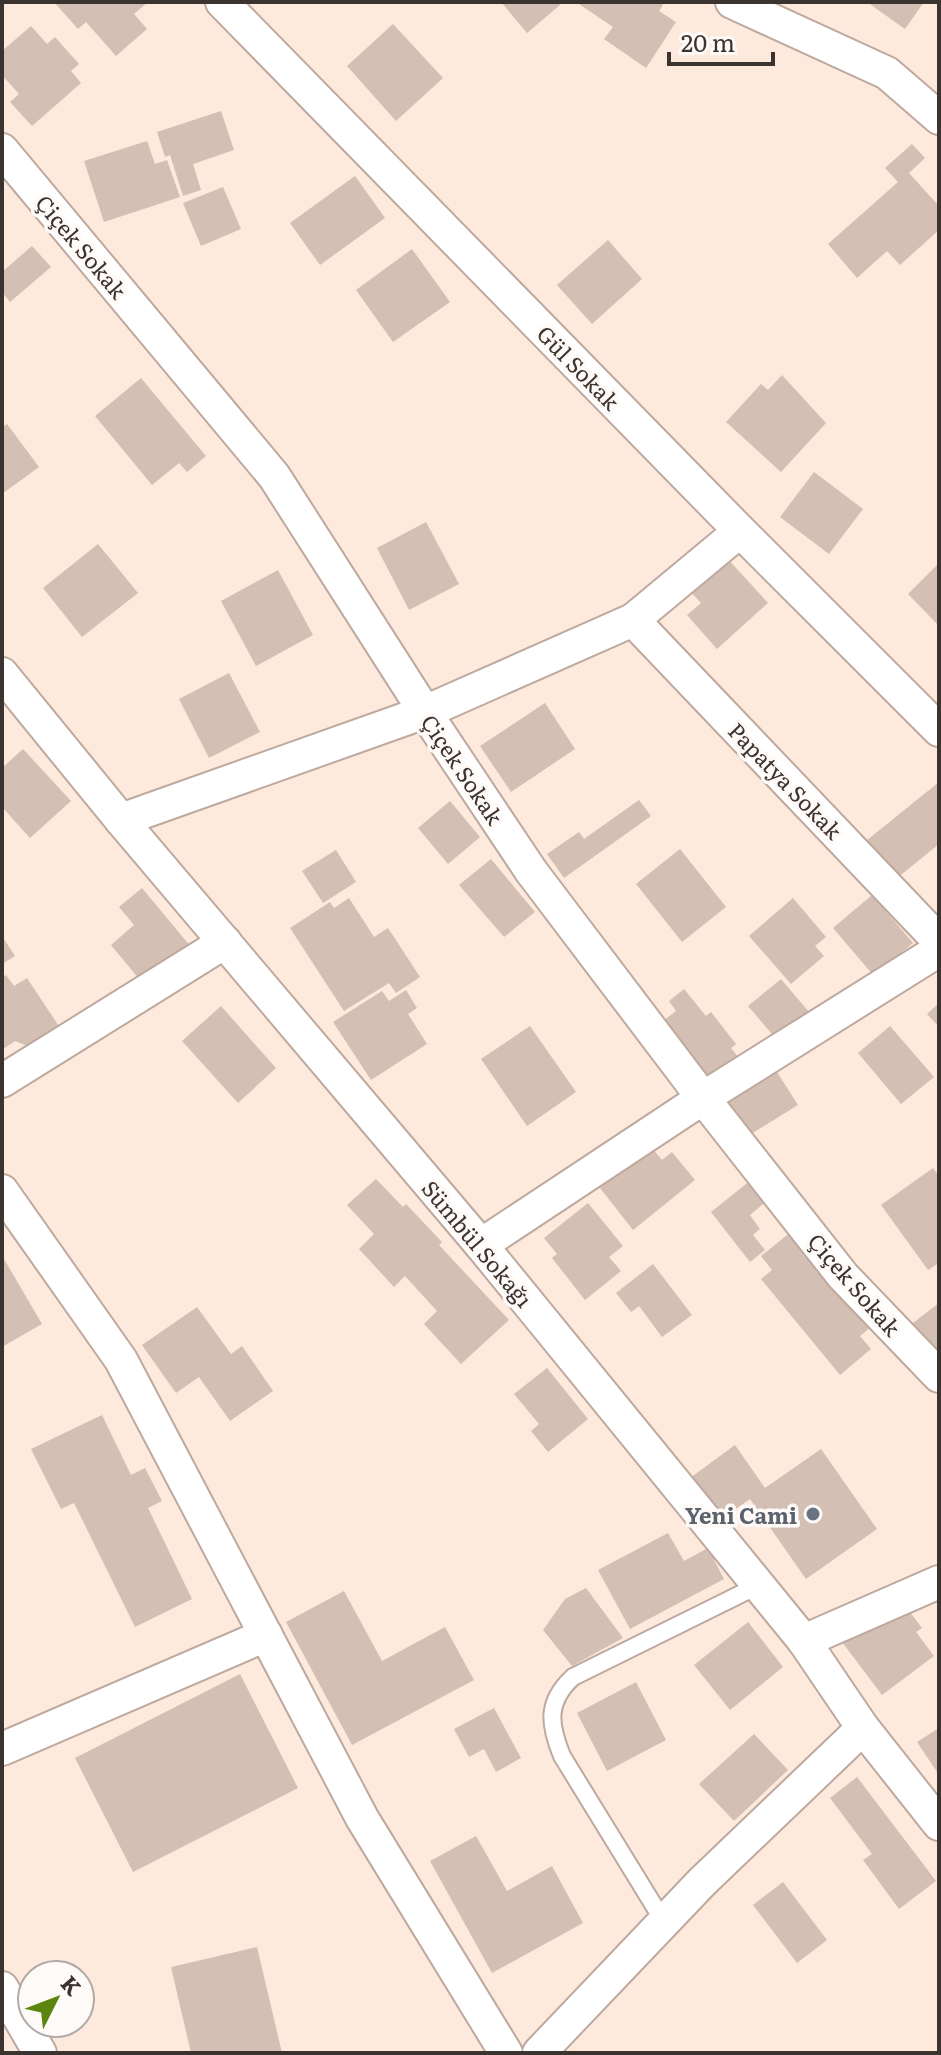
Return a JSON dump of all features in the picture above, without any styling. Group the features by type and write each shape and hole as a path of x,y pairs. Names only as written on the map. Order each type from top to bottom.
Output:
{"street":[{"name":"Gül Sokak","path":"222,2 939,730"},
{"path":"732,2 887,73 939,118"},
{"name":"Çiçek Sokak","path":"2,150 274,476 531,871 703,1098 843,1276 939,1376"},
{"path":"121,820 425,712 633,620 740,531"},
{"name":"Papatya Sokak","path":"633,620 939,941"},
{"name":"Sümbül Sokağı","path":"2,674 121,820 481,1245 759,1585 804,1641 863,1728 939,1824"},
{"path":"2,1081 225,942"},
{"path":"481,1245 703,1098 939,950"},
{"path":"2,1191 121,1360 362,1818 506,2053"},
{"path":"804,1641 939,1582"},
{"path":"2,1749 266,1635"},
{"path":"539,2053 702,1882 863,1728"},
{"path":"2,1988 40,2053"}],"lane":[{"path":"664,1922 562,1756 553,1734 552,1710 557,1695 573,1677 759,1585"}],"building":[{"path":"54,2 148,2 134,14 147,29 116,56 86,22 78,29"},
{"path":"501,2 558,2 560,5 527,33"},
{"path":"576,2 658,2 663,5 659,11 676,22 646,68 604,39 613,27"},
{"path":"867,2 924,2 905,29"},
{"path":"393,24 443,78 396,121 347,66"},
{"path":"31,26 47,44 55,37 79,64 71,71 81,83 32,126 10,102 19,94 2,75 2,51"},
{"path":"221,111 234,150 193,164 201,190 183,196 170,155 165,157 157,132"},
{"path":"147,141 155,164 167,160 180,197 104,222 84,161"},
{"path":"912,144 925,158 909,173 939,206 939,230 900,265 887,251 857,278 828,244 898,182 885,168"},
{"path":"355,176 385,218 320,265 290,223"},
{"path":"223,187 241,229 201,246 183,203"},
{"path":"608,240 642,279 592,324 557,285"},
{"path":"32,246 51,267 10,302 2,292 2,272"},
{"path":"412,249 450,302 393,342 356,290"},
{"path":"782,375 826,423 781,472 726,422 761,384 768,390"},
{"path":"141,378 206,456 187,472 179,463 152,485 95,416"},
{"path":"7,424 39,467 2,494 2,427"},
{"path":"814,472 863,509 829,554 780,517"},
{"path":"426,522 459,584 409,610 377,548"},
{"path":"98,544 138,593 82,637 43,588"},
{"path":"726,557 768,603 717,649 687,615 701,603 689,590"},
{"path":"939,563 939,626 908,594"},
{"path":"278,570 313,635 256,666 221,601"},
{"path":"229,673 260,732 209,758 179,699"},
{"path":"545,703 575,749 511,792 480,746"},
{"path":"23,749 71,801 30,838 2,807 2,768"},
{"path":"939,782 939,844 891,883 861,845"},
{"path":"639,800 651,816 564,878 547,854 579,832 584,839"},
{"path":"450,801 480,837 448,864 418,828"},
{"path":"680,849 726,907 682,942 636,884"},
{"path":"336,850 356,882 323,903 302,871"},
{"path":"491,859 535,912 504,937 459,885"},
{"path":"142,888 191,947 144,985 111,945 134,925 119,907"},
{"path":"872,895 913,943 874,976 833,928"},
{"path":"349,898 374,937 388,928 420,977 396,993 389,983 344,1011 290,928 330,902 334,908"},
{"path":"793,898 826,937 815,946 824,956 791,984 749,936"},
{"path":"2,936 15,956 2,964"},
{"path":"6,975 14,986 27,978 66,1037 43,1052 15,1041 2,1050 2,977"},
{"path":"781,979 809,1012 777,1040 748,1006"},
{"path":"684,989 706,1016 711,1012 736,1044 731,1048 738,1057 706,1083 659,1024 676,1011 669,1001"},
{"path":"406,990 417,1008 408,1014 427,1044 371,1080 333,1022 382,991 389,1001"},
{"path":"939,1003 939,1027 927,1014"},
{"path":"221,1006 276,1068 238,1103 182,1041"},
{"path":"530,1026 576,1092 527,1126 481,1059"},
{"path":"890,1026 934,1077 901,1104 858,1053"},
{"path":"775,1069 798,1105 743,1139 720,1104"},
{"path":"651,1147 662,1160 672,1152 695,1180 633,1230 600,1188"},
{"path":"933,1168 939,1176 939,1263 928,1270 881,1205"},
{"path":"376,1179 403,1207 406,1204 442,1242 439,1245 509,1320 461,1364 424,1324 437,1311 405,1276 394,1287 359,1249 374,1234 347,1205"},
{"path":"751,1180 768,1200 750,1215 760,1229 753,1235 765,1250 750,1262 711,1212"},
{"path":"588,1203 623,1246 609,1257 621,1271 585,1300 552,1258 557,1254 544,1238"},
{"path":"792,1231 872,1326 860,1336 871,1349 840,1375 761,1279 772,1270 761,1256"},
{"path":"2,1260 42,1324 2,1347"},
{"path":"653,1264 692,1315 662,1337 639,1306 631,1312 616,1293"},
{"path":"939,1303 939,1356 913,1323"},
{"path":"197,1307 231,1354 242,1346 273,1391 230,1421 199,1377 176,1393 142,1345"},
{"path":"547,1368 588,1419 548,1452 531,1431 539,1424 514,1394"},
{"path":"102,1415 131,1475 145,1468 162,1501 148,1508 192,1599 135,1627 74,1503 61,1509 31,1449"},
{"name":"Yeni Cami","path":"735,1445 765,1488 821,1449 877,1529 806,1579 750,1499 720,1520 690,1478"},
{"path":"668,1533 684,1561 708,1548 724,1579 630,1629 598,1570"},
{"path":"586,1588 623,1638 572,1666 543,1630 565,1599"},
{"path":"344,1591 382,1661 445,1627 474,1680 352,1745 286,1622"},
{"path":"891,1599 904,1615 909,1611 922,1628 916,1632 934,1656 882,1695 839,1638"},
{"path":"748,1622 783,1667 730,1710 694,1665"},
{"path":"240,1674 298,1788 133,1872 75,1758"},
{"path":"636,1682 666,1740 607,1771 577,1713"},
{"path":"494,1708 521,1758 496,1772 484,1749 469,1757 454,1729"},
{"path":"939,1728 939,1775 917,1742"},
{"path":"754,1734 788,1770 734,1821 699,1784"},
{"path":"857,1777 936,1881 899,1909 863,1860 872,1854 830,1798"},
{"path":"476,1836 507,1891 552,1866 583,1923 492,1973 430,1861"},
{"path":"783,1882 827,1940 797,1963 753,1905"},
{"path":"257,1947 282,2053 191,2053 171,1967"}],"place":[{"name":"Yeni Cami","path":"813,1514"}]}
